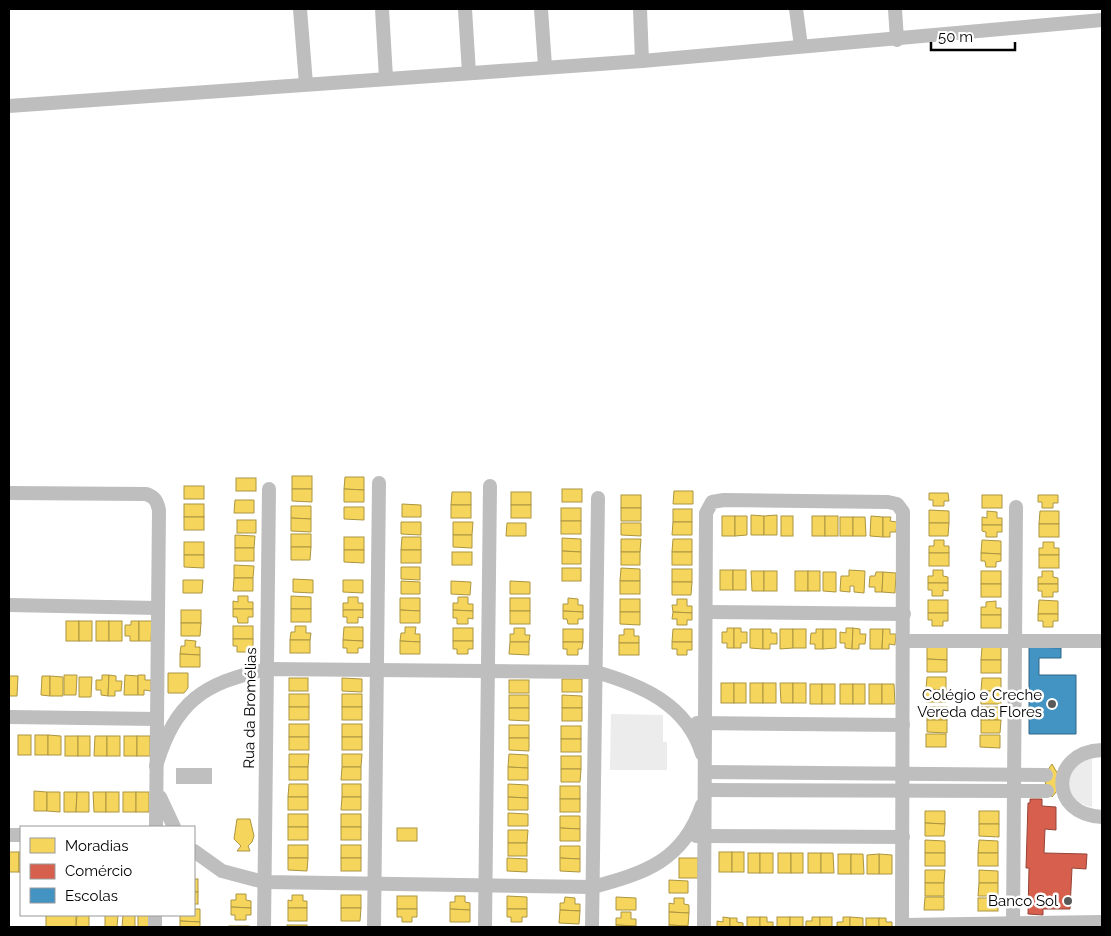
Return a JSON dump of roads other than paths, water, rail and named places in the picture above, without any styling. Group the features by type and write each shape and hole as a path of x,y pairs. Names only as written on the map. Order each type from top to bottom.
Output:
{"street":[{"path":"300,9 306,84"},
{"path":"382,9 386,78"},
{"path":"465,9 469,73"},
{"path":"541,9 545,66"},
{"path":"640,9 642,61"},
{"path":"796,9 801,46"},
{"path":"895,9 897,40"},
{"path":"9,106 545,66 642,61 801,46 897,40 1102,20"},
{"path":"374,927 379,483"},
{"path":"485,927 490,486"},
{"name":"Rua da Bromélias","path":"264,927 269,489"},
{"path":"9,493 146,494 154,497 159,510 156,826"},
{"path":"592,927 598,498"},
{"path":"704,927 706,513 712,502 724,500 897,504 903,512 905,521 902,926 1102,922"},
{"path":"1013,925 1016,507"},
{"path":"9,605 158,608"},
{"path":"706,612 904,614"},
{"path":"904,641 1102,641"},
{"path":"156,766 165,738 184,709 216,684 267,669 596,672 651,692 676,711 687,723 699,744 706,772"},
{"path":"157,701 168,711 175,712 184,709"},
{"path":"9,717 157,719"},
{"path":"687,723 903,725"},
{"path":"706,772 1056,775 1076,756 1087,751 1102,750"},
{"path":"1056,775 1056,791"},
{"path":"156,787 165,812 173,826"},
{"path":"195,852 222,871 264,882 485,887 592,887 648,869 675,851 688,836 698,817 705,790"},
{"path":"705,790 1056,791 1075,810 1086,815 1102,817"},
{"path":"688,836 903,837"}],"place":[{"name":"Colégio e Creche Vereda das Flores","path":"1052,704"},
{"name":"Banco Sol","path":"1068,901"}]}
